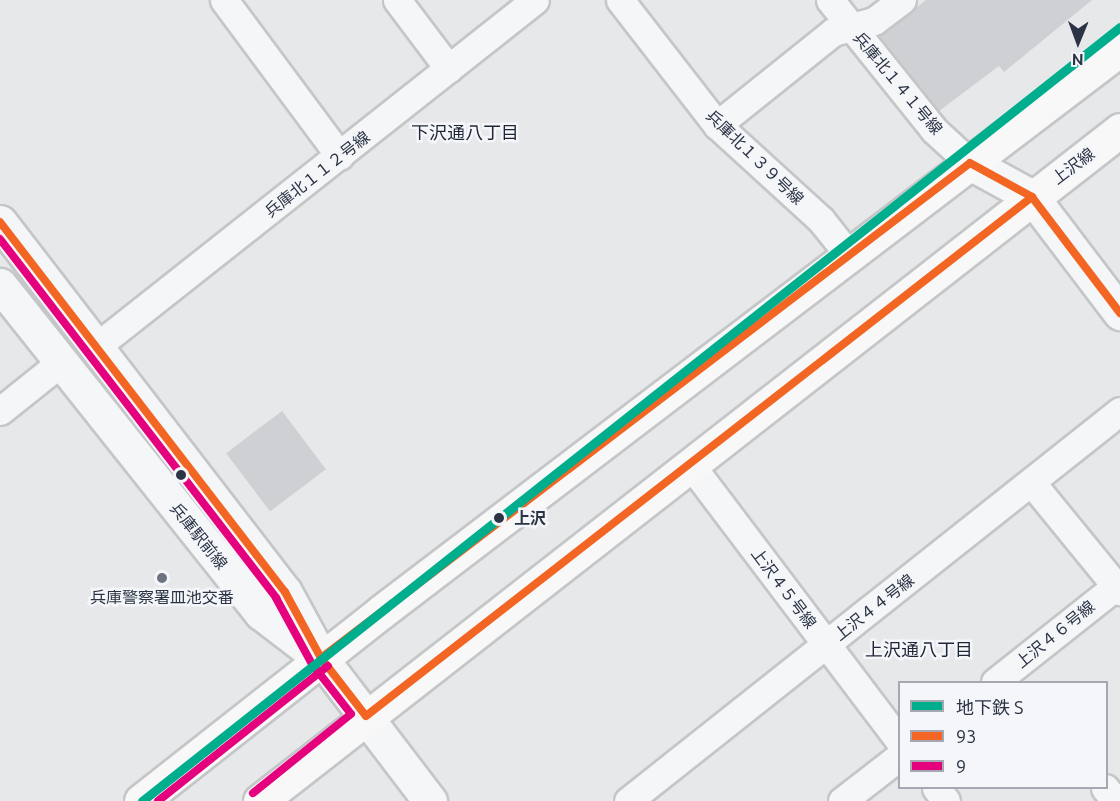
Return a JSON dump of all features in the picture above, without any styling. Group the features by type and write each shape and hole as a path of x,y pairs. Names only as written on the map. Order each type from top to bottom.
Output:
{"main road":[{"path":"141,801 321,658 1120,49"},
{"name":"上沢線","path":"260,801 366,716 1120,130"}],"street":[{"path":"224,0 340,156"},
{"path":"397,0 449,69"},
{"name":"兵庫北１１２号線","path":"97,346 535,0"},
{"name":"兵庫北１３９号線","path":"620,0 717,125 821,220 849,255"},
{"name":"兵庫北１４１号線","path":"830,0 934,130 970,163"},
{"path":"717,125 833,32 873,21 902,0"},
{"path":"970,163 1032,197 1120,313"},
{"name":"兵庫駅前線","path":"0,222 285,592 321,658"},
{"name":"兵庫駅前線","path":"0,285 261,613 321,658"},
{"path":"0,411 60,363"},
{"name":"上沢４４号線","path":"628,801 1120,411"},
{"name":"上沢４５号線","path":"690,464 898,739"},
{"path":"1031,482 1118,588"},
{"name":"上沢４６号線","path":"1007,679 1118,588"},
{"path":"321,658 430,801"},
{"path":"842,801 898,758"},
{"path":"937,789 946,801"},
{"path":"1106,789 1116,801"}],"building":[{"path":"926,0 1092,0 1004,72 999,66 939,111 880,37"},
{"path":"282,411 326,469 270,511 226,453"}],"metro line":[{"name":"S","path":"142,801 1120,27"}],"transit line":[{"name":"93","path":"321,658 970,163 1032,197 1120,313"},
{"name":"93","path":"0,222 285,592 321,658 366,716 1032,197"},
{"name":"9","path":"0,239 276,598 312,664 351,714 253,793"},
{"name":"9","path":"158,801 328,666"}],"place":[{"name":"上沢","path":"499,518"},
{"name":"兵庫警察署皿池交番","path":"162,578"}],"district":[{"name":"下沢通八丁目","path":"465,132"},
{"name":"上沢通八丁目","path":"919,649"}]}
